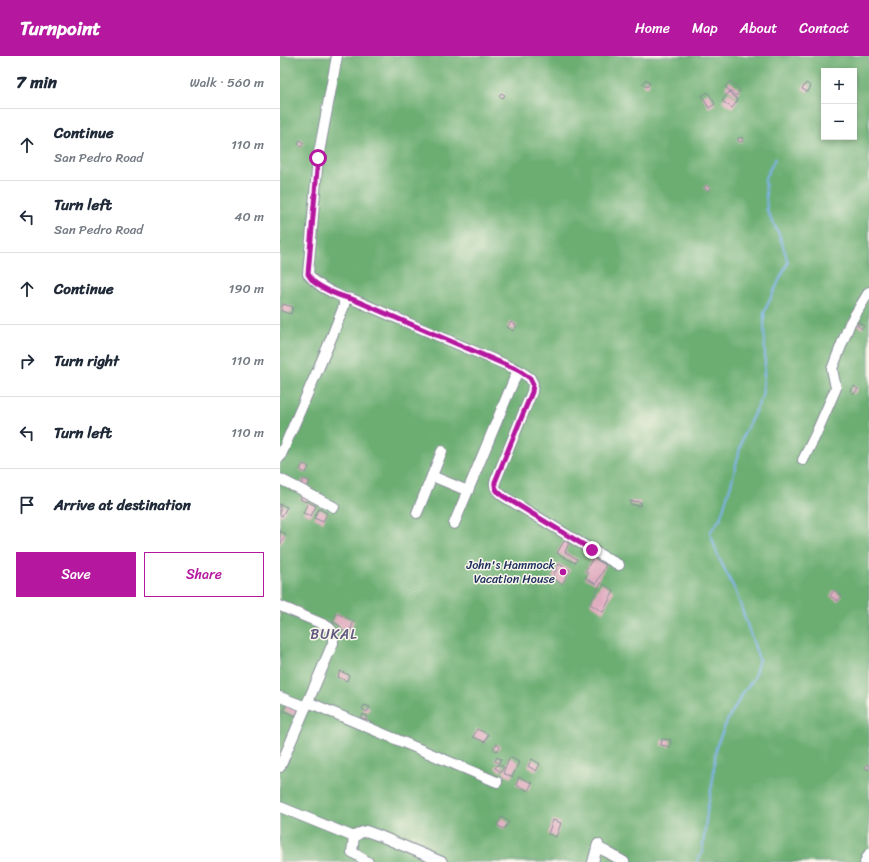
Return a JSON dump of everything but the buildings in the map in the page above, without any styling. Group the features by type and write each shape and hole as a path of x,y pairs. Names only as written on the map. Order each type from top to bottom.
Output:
{"street":[{"path":"337,56 318,158 308,274 314,282 344,298 352,299 518,370 530,378 533,384 532,392 495,482 497,491 592,550 620,565"},
{"path":"803,460 836,388 832,369 850,322 869,292"},
{"path":"280,457 328,346 344,306 344,298"},
{"path":"454,524 518,370"},
{"path":"417,513 442,451"},
{"path":"432,476 468,491"},
{"path":"280,479 334,507"},
{"path":"280,606 325,625 331,629 333,634 333,643 280,767"},
{"path":"280,697 307,704 497,782"},
{"path":"280,807 354,837"},
{"path":"368,862 352,852 354,837 366,831 442,862"},
{"path":"593,862 598,846 624,862"},
{"path":"865,862 869,854"}],"green space":[{"path":"280,56 869,56 869,862 280,862"}],"waterway":[{"path":"697,862 702,853 713,779 716,747 727,721 743,693 754,678 759,659 736,592 718,556 710,532 720,519 732,481 743,436 762,397 765,362 764,312 788,262 779,234 767,211 765,178 775,159"}],"place":[{"name":"John's Hammock Vacation House","path":"563,572"}],"district":[{"name":"BUKAL","path":"334,634"}],"route":[{"path":"318,158 308,274 314,282 344,298 352,299 518,370 530,378 533,384 532,392 495,482 495,486 497,491 503,496 592,550"}]}
